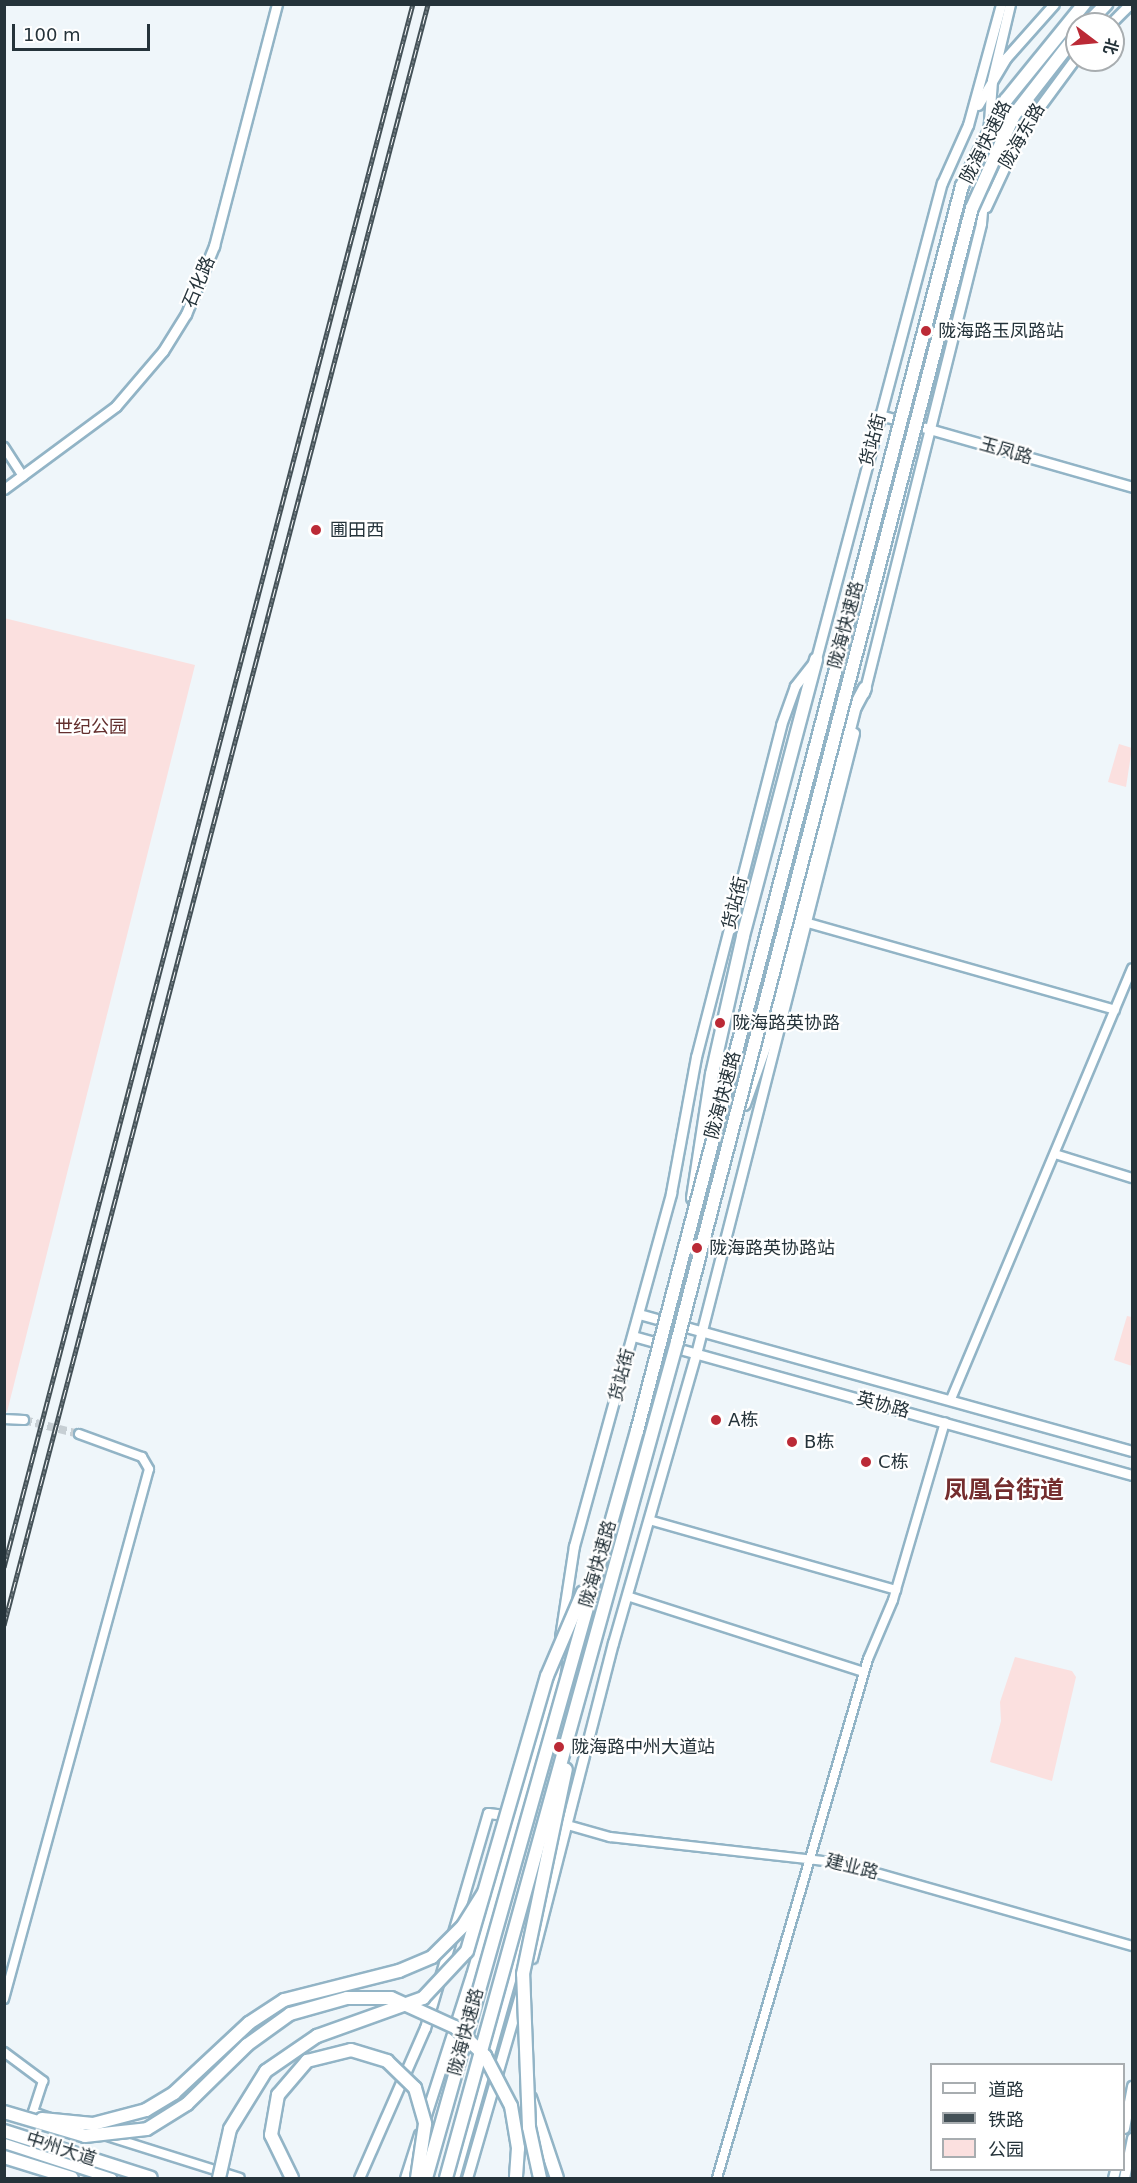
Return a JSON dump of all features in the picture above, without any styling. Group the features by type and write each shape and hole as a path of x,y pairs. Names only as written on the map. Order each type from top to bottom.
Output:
{"highway":[{"name":"陇海快速路","path":"426,2178 688,1235 962,186 1006,100 1084,4"},
{"name":"陇海快速路","path":"446,2178 725,1159 972,208 1014,115 1065,49"},
{"path":"688,1235 712,1074 800,710 816,659"},
{"path":"725,1159 778,1008 852,722 865,688"},
{"path":"219,2178 236,2116 266,2071 317,2036 391,2013 432,1991 467,1951 492,1878 547,1676 604,1544"},
{"path":"540,2178 526,2086 525,1958 544,1885 574,1717"},
{"path":"6,2112 93,2124 146,2110 275,2005 432,1957 463,1926 492,1878"},
{"path":"6,2112 85,2136 147,2129 187,2104 247,2045 290,2014 347,1998 391,1998 455,2027 485,2056 511,2106 518,2148 516,2178"},
{"path":"292,2178 271,2135 278,2095 307,2061 351,2050 387,2061 415,2088 425,2124 417,2178"},
{"path":"526,2086 557,2178"},
{"name":"中州大道","path":"4,2131 152,2178"},
{"name":"中州大道","path":"4,2157 72,2178"}],"street":[{"name":"石化路","path":"4,489 116,406 163,351 186,314 214,246 277,4"},
{"name":"货站街","path":"405,2178 517,1816 551,1698 574,1546 671,1193 696,1057 781,725 795,686 816,659 942,183 968,125 1001,4"},
{"path":"467,2178 557,1875 564,1824 696,1354 808,923 981,223 992,80 1010,4"},
{"path":"968,125 992,80 1054,4"},
{"name":"陇海东路","path":"981,223 1021,132 1065,72"},
{"name":"玉凤路","path":"880,415 1132,487"},
{"path":"4,447 23,476"},
{"path":"808,923 1115,1010"},
{"path":"951,1399 1132,968"},
{"path":"1055,1154 1132,1178"},
{"name":"英协路","path":"639,1314 1132,1451"},
{"name":"英协路","path":"633,1336 1132,1475"},
{"path":"4,1419 24,1420"},
{"path":"717,2178 864,1672 896,1590 945,1422"},
{"path":"4,1999 148,1469 142,1457 79,1434"},
{"path":"649,1520 896,1590"},
{"path":"627,1596 864,1672"},
{"path":"359,2178 425,2028 488,1813 517,1816"},
{"path":"454,2178 537,1883 564,1824"},
{"name":"建业路","path":"564,1824 610,1837 811,1858 1132,1946"},
{"path":"4,2052 44,2081 33,2112 240,2178"},
{"path":"1125,2123 1132,2086"},
{"path":"1124,2178 1132,2138"},
{"path":"4,2143 111,2178"}],"green space":[{"name":"世纪公园","path":"4,618 195,665 7,1412 4,1411"},
{"path":"1119,744 1132,748 1126,787 1108,782"},
{"path":"1127,1316 1132,1317 1132,1366 1114,1360"},
{"path":"1015,1657 1072,1671 1076,1677 1052,1781 990,1762 1001,1721 1000,1702"}],"tunnel":[{"path":"24,1420 79,1434"}],"railway":[{"path":"4,1567 413,4"},
{"path":"4,1625 428,4"}],"place":[{"name":"陇海路玉凤路站","path":"926,331"},
{"name":"圃田西","path":"316,530"},
{"name":"陇海路英协路","path":"720,1023"},
{"name":"陇海路英协路站","path":"697,1248"},
{"name":"A栋","path":"716,1420"},
{"name":"B栋","path":"792,1442"},
{"name":"C栋","path":"866,1462"},
{"name":"陇海路中州大道站","path":"559,1747"}],"district":[{"name":"凤凰台街道","path":"1004,1491"}]}
